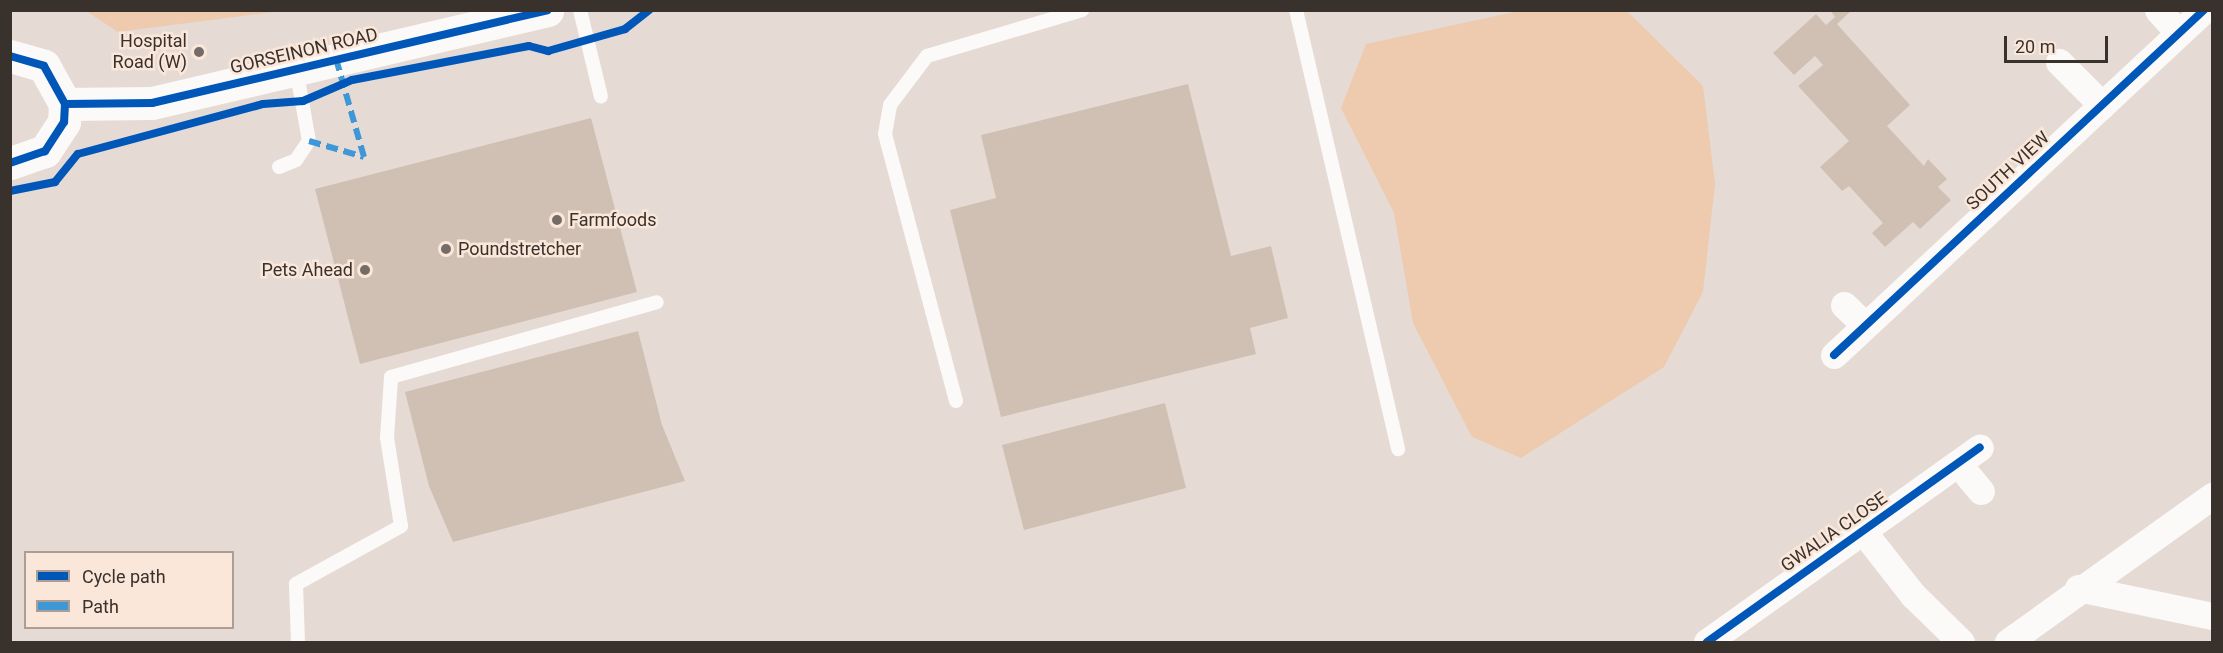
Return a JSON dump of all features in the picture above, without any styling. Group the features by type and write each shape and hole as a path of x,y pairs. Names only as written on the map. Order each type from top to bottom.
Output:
{"main road":[{"name":"GORSEINON ROAD","path":"65,104 152,103 547,10"},
{"path":"10,56 44,66 65,104 57,138 38,155 11,164"}],"street":[{"path":"2158,10 2179,33"},
{"name":"SOUTH VIEW","path":"1834,355 2204,10"},
{"path":"2059,62 2102,105"},
{"path":"1844,305 1864,325"},
{"name":"GWALIA CLOSE","path":"1707,642 1862,530 1959,465 1980,447"},
{"path":"1959,465 1981,491"},
{"path":"2008,642 2078,588 2212,496"},
{"name":"GWALIA CLOSE","path":"1862,530 1913,595 1961,642"},
{"path":"2078,588 2212,616"}],"lane":[{"path":"580,10 601,98"},
{"path":"956,401 885,134 890,105 927,56 1082,10"},
{"path":"1296,10 1398,448"},
{"path":"279,167 296,160 309,141 296,68"},
{"path":"298,642 296,584 401,526 387,438 391,377 657,302"}],"shaded area":[{"path":"86,11 282,11 118,32"},
{"path":"1519,11 1627,11 1703,86 1715,184 1703,292 1664,367 1521,458 1472,437 1413,323 1394,213 1341,108 1366,44"}],"building":[{"path":"1830,10 1852,10 1837,24 1910,105 1887,126 1924,166 1928,159 1947,179 1938,187 1951,200 1920,229 1913,222 1885,247 1872,233 1883,223 1849,186 1842,191 1820,167 1849,141 1798,86 1823,65 1815,56 1794,75 1773,53 1816,14 1826,25 1835,17"},
{"path":"1188,84 1231,256 1271,246 1288,318 1250,328 1256,354 1001,417 950,210 996,198 981,135"},
{"path":"591,118 637,292 360,364 315,189"},
{"path":"638,331 662,425 685,481 453,542 429,486 405,392"},
{"path":"1165,403 1186,488 1024,530 1002,445"}],"marked path":[{"path":"309,141 364,157 336,59"}],"cycle path":[{"path":"65,104 152,103 547,10"},
{"path":"10,191 55,182 78,154 263,104 303,101 352,80 529,46 548,51 625,29 649,10"},
{"path":"1834,355 2204,10"},
{"path":"10,56 44,66 65,104 64,122 45,151 10,163"},
{"path":"1707,642 1980,447"}],"place":[{"name":"Hospital Road (W)","path":"199,52"},
{"name":"Farmfoods","path":"557,220"},
{"name":"Poundstretcher","path":"446,249"},
{"name":"Pets Ahead","path":"365,270"}]}
